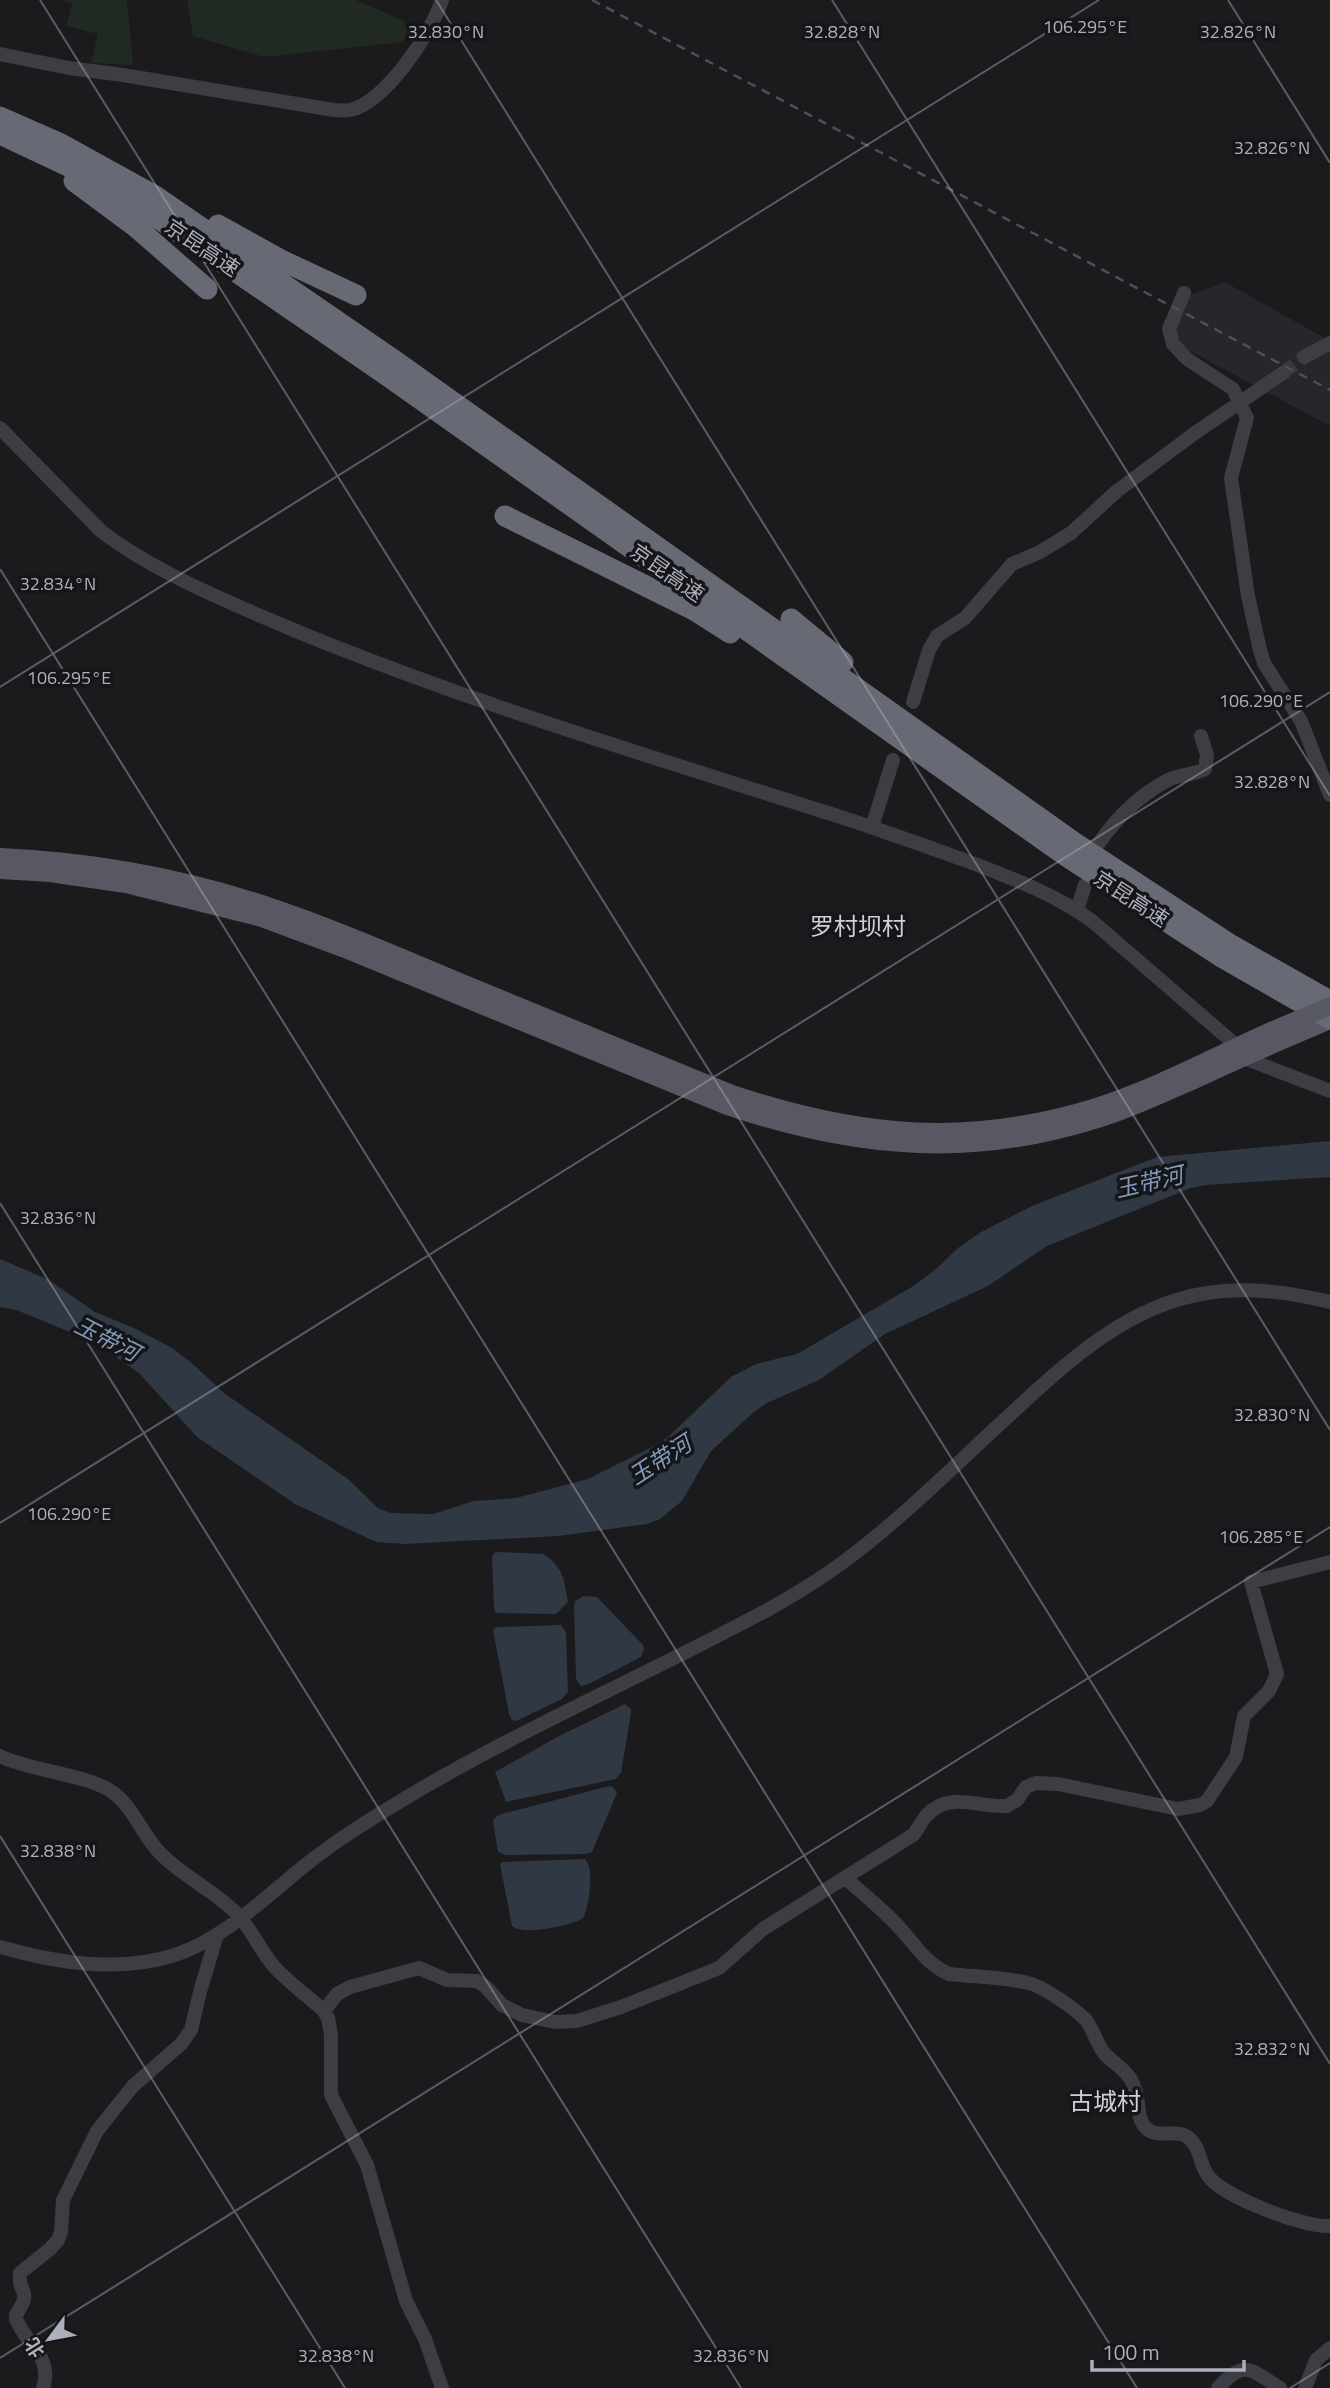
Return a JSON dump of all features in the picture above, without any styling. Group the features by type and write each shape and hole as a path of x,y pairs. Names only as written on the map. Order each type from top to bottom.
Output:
{"highway":[{"name":"京昆高速","path":"0,117 60,143 147,192 405,369 1075,843 1185,916 1330,1003"},
{"name":"京昆高速","path":"0,136 87,175 157,217 375,366 1049,844 1165,922 1330,1020"},
{"path":"0,136 78,183 136,227 206,289"},
{"path":"147,192 356,295"},
{"path":"505,516 694,610 932,760"},
{"path":"791,619 999,789"}],"main road":[{"path":"0,857 107,867 183,883 266,906 349,937 732,1094 788,1111 867,1128 942,1133 995,1129 1059,1117 1119,1098 1240,1052"},
{"path":"0,870 93,878 254,915 357,954 727,1106 785,1124 865,1141 943,1146 997,1141 1062,1129 1124,1111 1273,1037 1330,1003"},
{"path":"1273,1037 1330,1020"}],"street":[{"path":"0,54 69,68 334,110 350,110 377,94 409,60 424,39 442,0"},
{"path":"1184,293 1169,329 1173,344 1187,359 1233,389 1247,423 1231,478 1254,630 1264,663 1301,721 1330,795"},
{"path":"1304,357 1330,343"},
{"path":"913,702 929,650 937,636 965,618 1012,564 1040,552 1071,533 1117,491 1283,373"},
{"path":"0,428 101,531 117,544 165,571 373,663 603,741 872,827 1039,888 1077,910 1149,969 1240,1052 1330,1091"},
{"path":"1099,843 1115,820 1139,799 1168,780 1205,769 1207,755 1201,736"},
{"path":"872,827 893,760"},
{"path":"1077,910 1085,885"},
{"path":"0,1947 47,1958 121,1964 144,1962 175,1954 217,1935 329,1847 409,1797 584,1703 736,1626 831,1571 887,1527 1076,1355 1124,1323 1163,1305 1209,1292 1259,1291 1330,1302"},
{"path":"324,2011 337,1994 351,1987 419,1969 447,1980 477,1981 502,2005 522,2015 555,2022 577,2021 621,2007 719,1968 763,1929 913,1835 926,1816 941,1805 963,1800 1007,1806 1017,1800 1026,1787 1036,1783 1058,1784 1178,1809 1207,1801 1236,1757 1244,1716 1269,1691 1277,1674 1251,1582 1330,1562"},
{"path":"0,1756 21,1766 63,1774 115,1793 161,1854 240,1917 273,1965 324,2011 331,2035 331,2095 367,2165 406,2301 425,2339 442,2388"},
{"path":"845,1878 892,1919 926,1960 937,1969 949,1974 1032,1983 1078,2012 1089,2025 1102,2050 1131,2080 1139,2099 1140,2120 1146,2128 1154,2133 1181,2134 1187,2137 1200,2151 1206,2173 1214,2183 1261,2208 1315,2225 1330,2226"},
{"path":"43,2388 47,2376 45,2364 16,2319 25,2297 20,2273 58,2240 63,2200 97,2131 133,2085 181,2044 191,2030 217,1935"},
{"path":"1305,2388 1316,2360 1330,2348"},
{"path":"1218,2388 1230,2375 1243,2369 1252,2370 1280,2388"}],"shaded area":[{"path":"60,0 127,0 133,65 91,63 98,34 66,26 72,3"},
{"path":"187,0 356,0 404,21 407,32 403,42 264,57 193,36"},
{"path":"1225,282 1330,341 1330,426 1179,345 1174,327 1190,295"}],"water":[{"name":"玉带河","path":"1330,1141 1330,1177 1191,1188 1047,1246 988,1286 885,1334 819,1380 755,1411 711,1451 682,1501 660,1519 647,1524 559,1536 405,1544 376,1542 295,1504 197,1437 140,1374 95,1342 16,1310 0,1307 0,1259 49,1280 95,1312 172,1348 224,1393 348,1479 378,1508 391,1513 433,1514 474,1501 516,1498 588,1479 658,1444 731,1377 756,1364 797,1354 915,1285 981,1232 1032,1206 1157,1157"},
{"path":"494,1553 544,1554 562,1575 568,1602 556,1614 496,1613 492,1558"},
{"path":"584,1596 597,1597 643,1645 644,1650 641,1657 581,1686 576,1679 574,1606 575,1601"},
{"path":"561,1625 566,1632 568,1692 562,1699 516,1721 512,1720 493,1630 496,1627"},
{"path":"625,1704 631,1709 631,1713 621,1773 616,1779 506,1802 495,1772 559,1736"},
{"path":"609,1786 617,1793 592,1852 506,1855 498,1852 493,1821 498,1815"},
{"path":"585,1859 590,1870 590,1879 589,1897 583,1918 547,1929 526,1930 512,1926 500,1864"}],"tunnel":[{"path":"1283,373 1304,357"}],"railway":[{"path":"592,0 1330,390"}],"district":[{"name":"罗村坝村","path":"858,927"},
{"name":"古城村","path":"1105,2102"}]}
